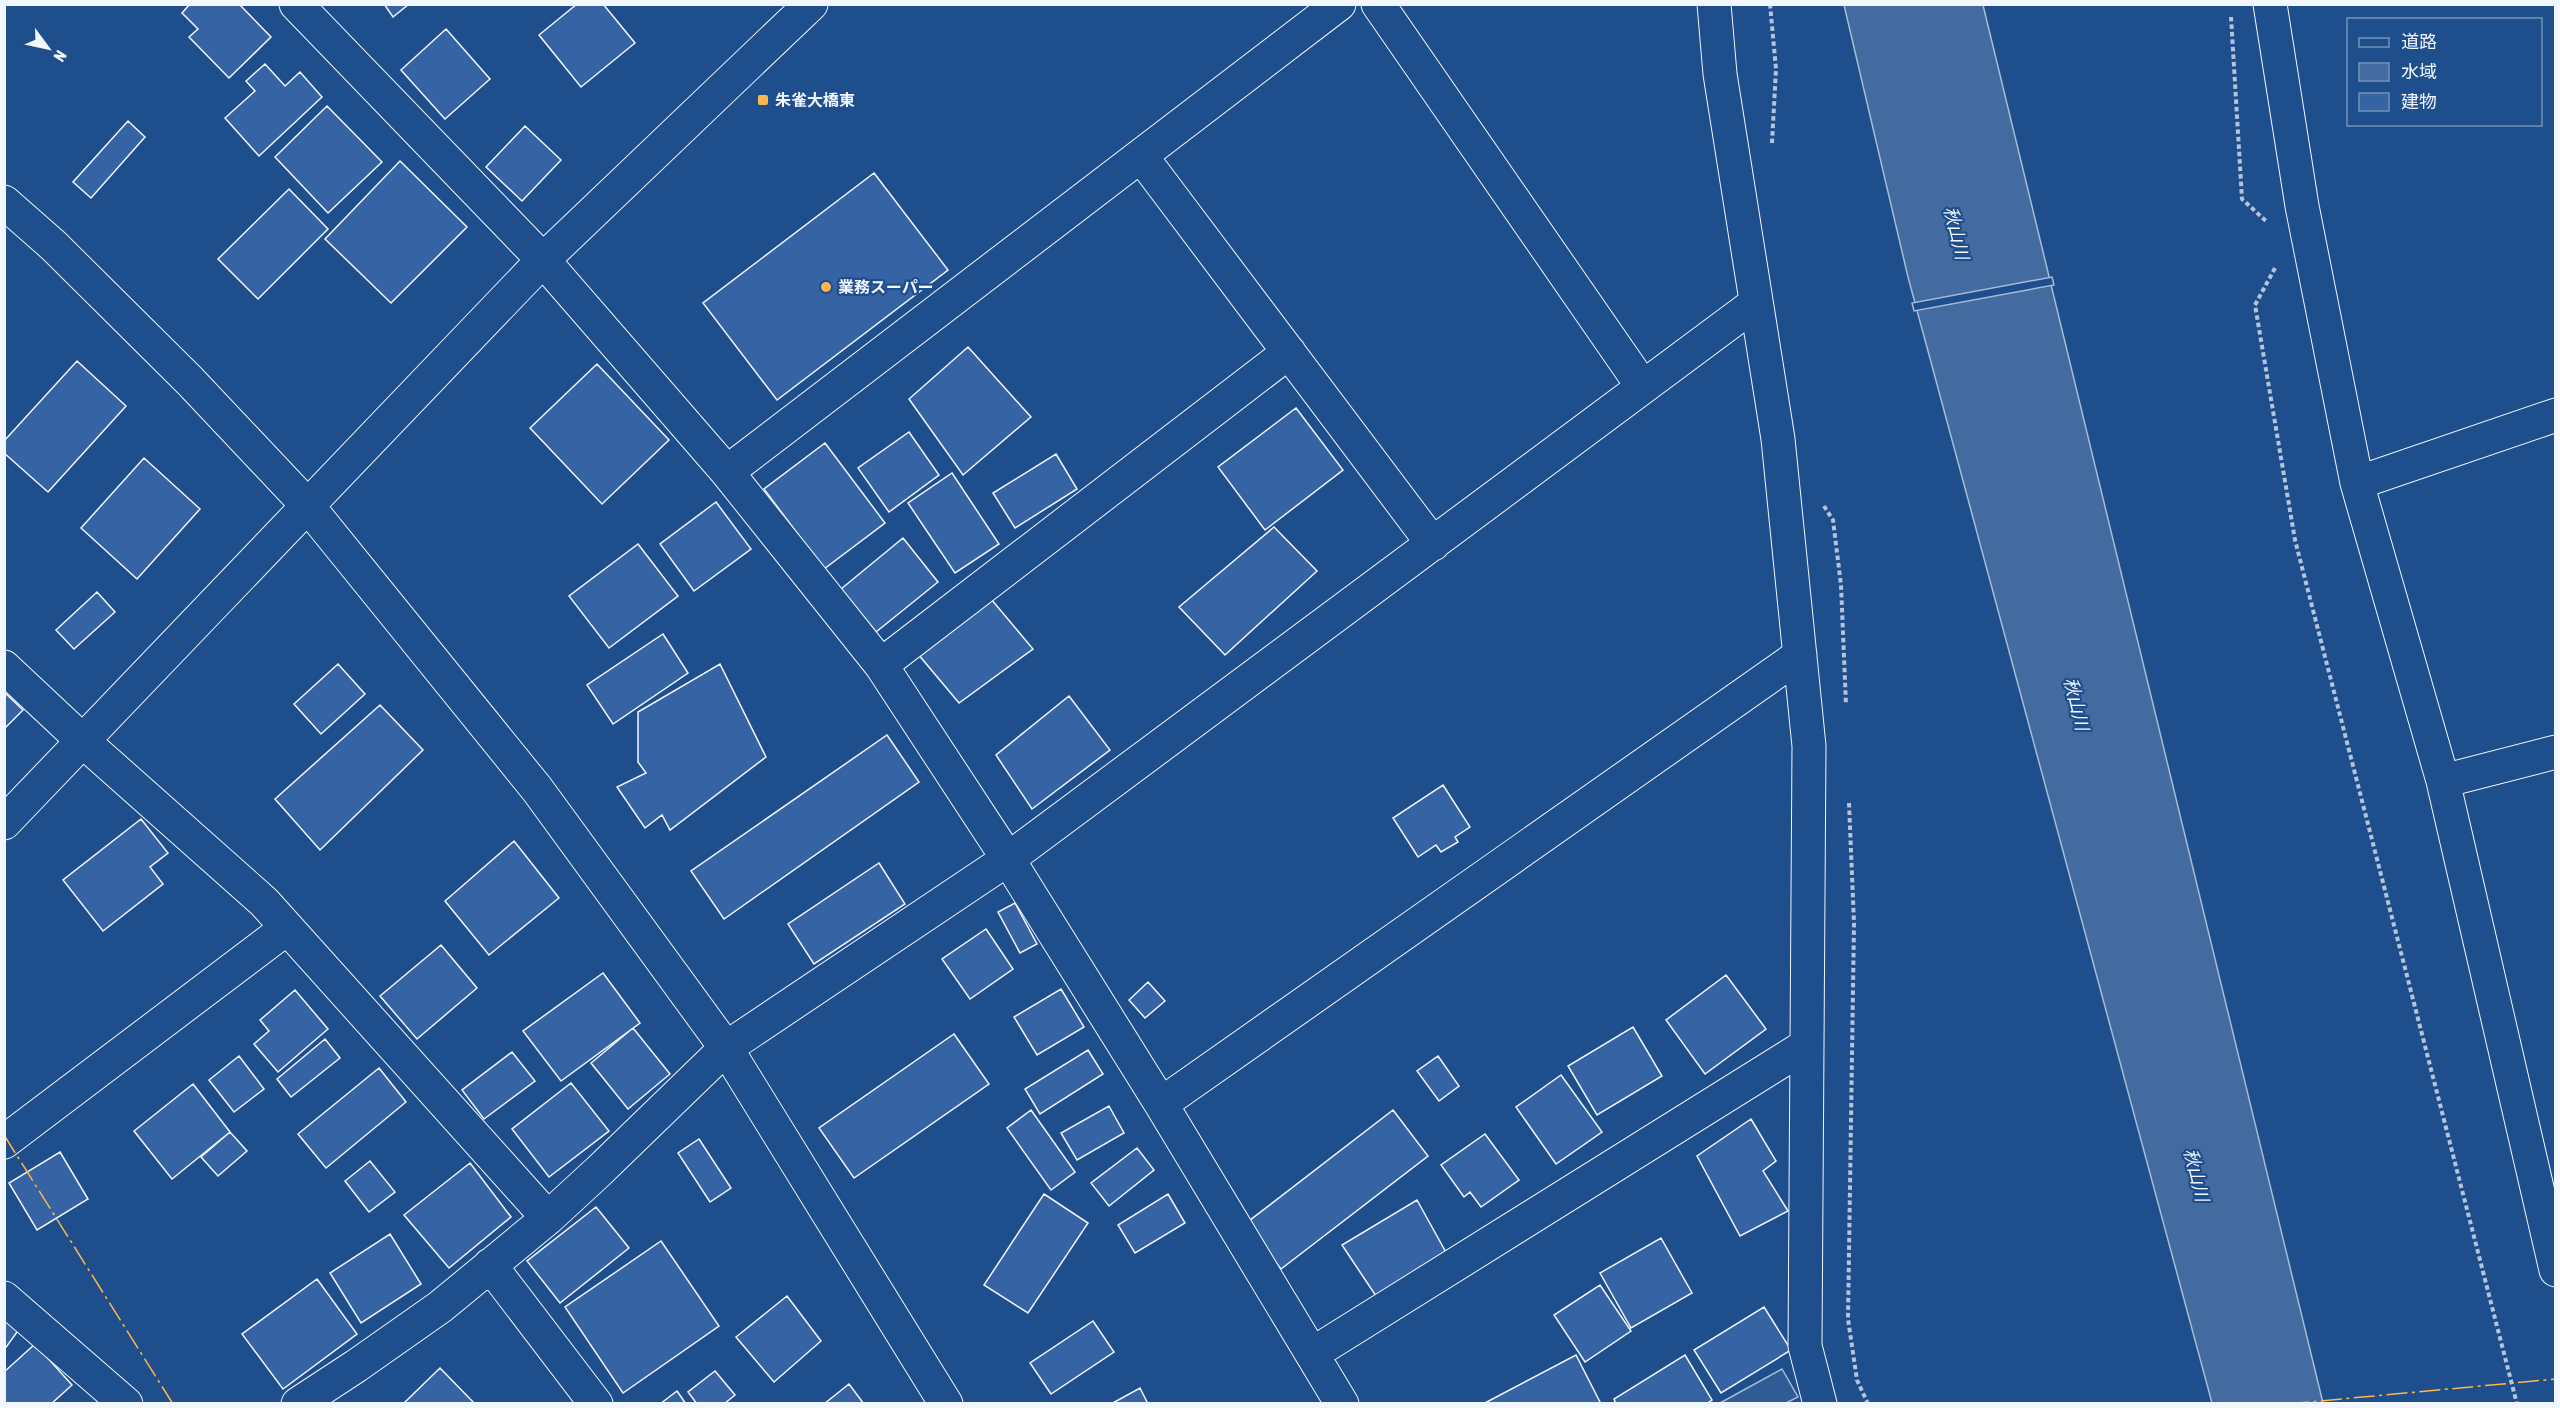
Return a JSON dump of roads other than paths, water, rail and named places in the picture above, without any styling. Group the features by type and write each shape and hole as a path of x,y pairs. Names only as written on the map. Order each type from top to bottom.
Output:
{"street":[{"path":"296,4 543,260 727,472 881,665 1008,859 1161,1104 1342,1404"},
{"path":"4,823 543,260 810,4"},
{"path":"727,472 1339,4"},
{"path":"1378,4 1643,387"},
{"path":"1714,4 1720,74 1778,439 1809,746 1805,1346 1812,1400"},
{"path":"2270,4 2302,206 2357,483 2442,781 2556,1270"},
{"path":"1141,156 1432,543"},
{"path":"4,202 54,246 190,381 307,505 537,789 726,1047 946,1404"},
{"path":"310,1401 440,1307 548,1218 726,1047 1008,859 1756,303"},
{"path":"881,665 1289,352"},
{"path":"2357,483 2556,415"},
{"path":"1161,1104 1800,655"},
{"path":"4,667 84,742 264,902 548,1218"},
{"path":"2442,781 2556,752"},
{"path":"4,1142 286,928"},
{"path":"1312,1354 1807,1045"},
{"path":"490,1265 596,1404"},
{"path":"4,1298 126,1404"}],"water":[{"name":"秋山川","path":"1844,5 1983,5 2323,1403 2212,1403 1908,277"}],"place":[{"name":"朱雀大橋東","path":"763,100"},
{"name":"業務スーパー","path":"826,287"}]}
